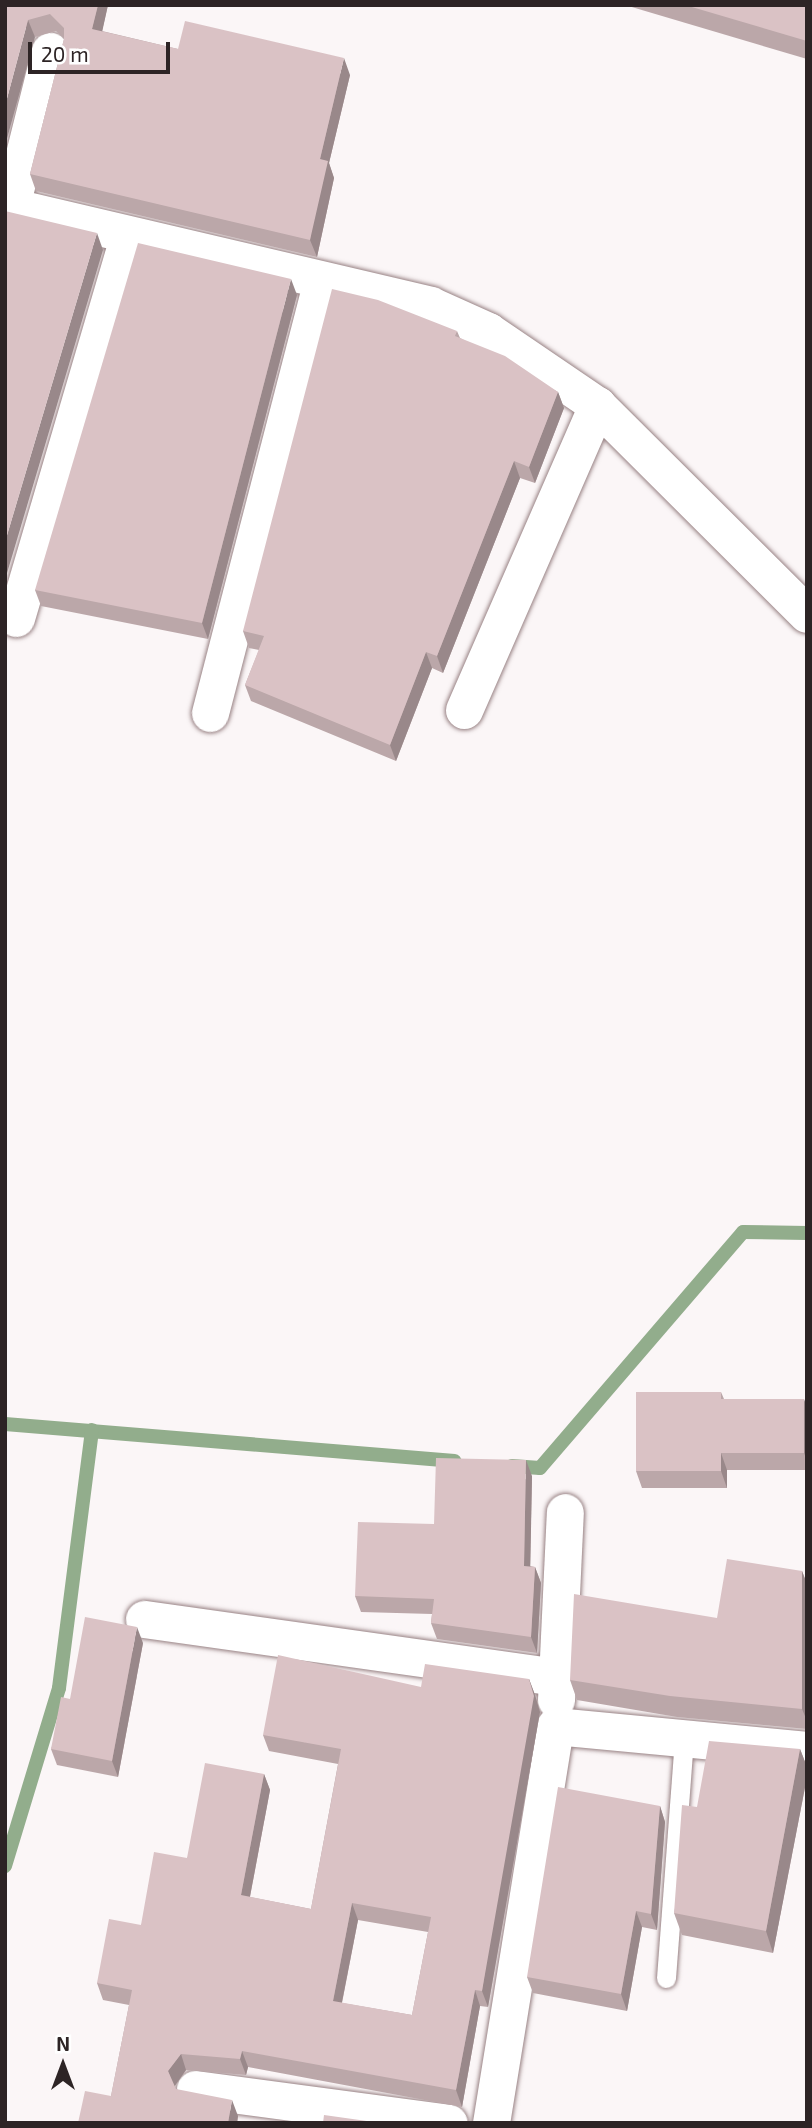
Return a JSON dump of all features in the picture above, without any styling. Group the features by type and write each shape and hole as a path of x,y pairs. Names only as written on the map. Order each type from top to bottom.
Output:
{"street":[{"path":"51,51 8,206 430,305 488,331 597,405 807,614"},
{"path":"16,618 129,234"},
{"path":"210,713 322,281"},
{"path":"464,710 597,405"},
{"path":"491,2123 555,1726 565,1512"},
{"path":"144,1619 557,1677"},
{"path":"555,1726 807,1750"},
{"path":"195,2089 449,2123"}],"lane":[{"path":"666,1978 684,1738"}],"building":[{"path":"5,5 98,5 92,29 178,49 185,21 344,58 320,159 328,161 310,240 30,174 64,39 64,28 50,14 28,20 5,106"},
{"path":"685,5 807,5 807,41"},
{"path":"5,211 97,233 5,542"},
{"path":"138,243 291,279 202,623 35,590"},
{"path":"332,289 378,300 457,331 455,336 505,356 558,392 529,467 514,461 437,656 426,652 390,745 245,685 264,636 243,631"},
{"path":"636,1392 721,1392 721,1399 804,1399 804,1453 721,1453 721,1471 636,1471"},
{"path":"436,1458 526,1460 524,1566 535,1567 531,1637 431,1623 434,1599 355,1596 358,1522 434,1524"},
{"path":"727,1559 802,1571 802,1709 670,1696 570,1680 574,1594 717,1618"},
{"path":"85,1617 137,1627 112,1761 51,1749 61,1697 70,1699"},
{"path":"278,1655 421,1687 425,1664 529,1679 534,1696 482,1991 475,1990 456,2090 242,2051 240,2059 181,2054 168,2071 176,2089 232,2100 228,2123 78,2123 85,2091 111,2096 132,1990 97,1983 109,1919 141,1925 154,1852 187,1858 205,1763 264,1774 241,1895 311,1909 341,1749 263,1735","holes":["352,1903 431,1917 412,2015 333,2001"]},
{"path":"709,1741 800,1749 766,1931 674,1913 682,1805 697,1807"},
{"path":"558,1787 660,1806 651,1914 636,1911 621,1994 527,1977"},
{"path":"324,2115 381,2123 323,2123"}],"waterway":[{"path":"512,1466 540,1468 743,1232 807,1233"},
{"path":"5,1424 454,1461"},
{"path":"5,1866 59,1688 92,1430"}]}
